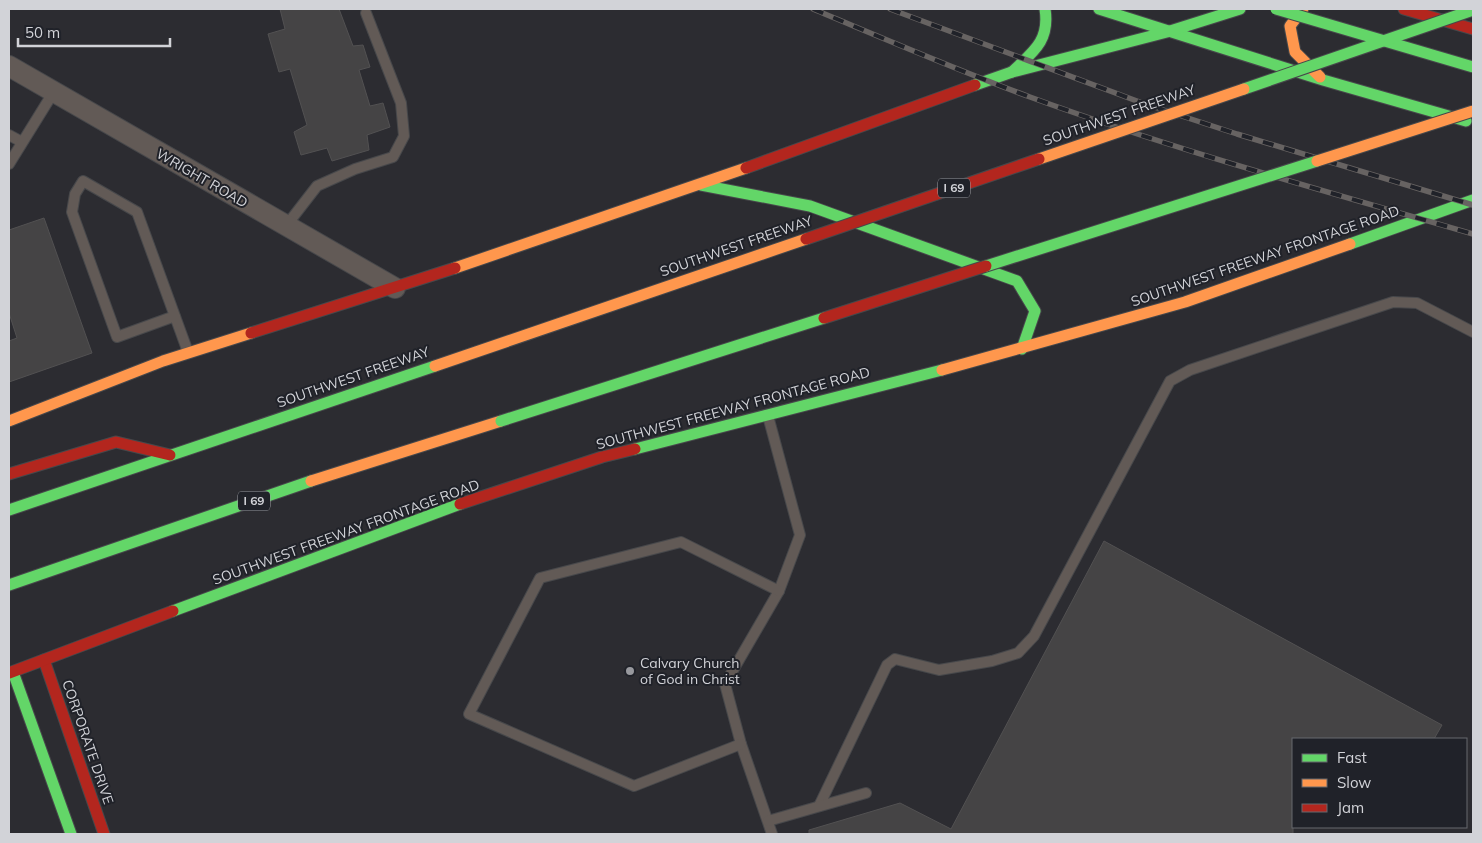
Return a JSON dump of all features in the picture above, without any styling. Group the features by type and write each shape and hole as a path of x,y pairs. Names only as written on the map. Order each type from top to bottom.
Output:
{"main road":[{"path":"1012,72 1044,42 1047,19 1044,9"},
{"path":"1099,9 1323,80 1473,123"},
{"path":"9,421 189,353 395,288 700,185 1012,72 1167,32 1240,9"},
{"path":"1276,9 1473,67"},
{"path":"1303,9 1290,26 1295,52 1323,80"},
{"path":"1404,9 1473,29"},
{"name":"SOUTHWEST FREEWAY","path":"9,510 1473,10"},
{"name":"I 69","path":"9,585 297,486 1473,111"},
{"path":"700,185 810,206 1017,281 1035,311 1022,349"},
{"name":"SOUTHWEST FREEWAY FRONTAGE ROAD","path":"11,673 446,509 602,458 1022,349 1184,302 1473,200"},
{"path":"9,474 116,442 170,455"},
{"name":"CORPORATE DRIVE","path":"44,660 104,834"},
{"path":"11,673 71,834"}],"street":[{"name":"WRIGHT ROAD","path":"9,66 395,288"}],"lane":[{"path":"286,226 317,186 355,169 393,157 404,136 401,103 366,13"},
{"path":"9,164 53,93"},
{"path":"9,135 22,142"},
{"path":"175,316 117,336 72,212 75,194 83,181 137,212 189,353"},
{"path":"819,806 887,664 895,660 938,670 992,661 1018,653 1034,636 1170,381 1190,370 1393,302 1417,303 1473,332"},
{"path":"767,414 800,534 779,591 725,684 740,744 772,834"},
{"path":"740,744 634,786 469,714 540,578 681,542 779,591"},
{"path":"768,821 866,793"}],"building":[{"path":"280,9 339,9 353,46 363,45 370,67 359,70 370,106 383,103 390,127 367,135 369,150 332,161 327,148 301,155 294,132 307,125 290,69 279,72 268,34 285,29"},
{"path":"44,218 92,353 9,382 9,341 17,338 9,313 9,230"},
{"path":"1104,541 1442,725 1435,738 1292,738 1293,834 809,834 809,830 900,803 951,829"}],"railway":[{"path":"813,9 975,76 1140,135 1473,234"},
{"path":"890,9 1145,104 1237,134 1473,205"}],"traffic: fast":[{"path":"1012,72 1033,52 1042,38 1045,30 1045,9"},
{"path":"1099,9 1323,80 1466,121"},
{"path":"975,85 1012,72 1167,32 1240,9"},
{"path":"1276,9 1473,67"},
{"path":"1244,89 1473,10"},
{"path":"986,266 1317,161"},
{"path":"701,185 810,206 1017,281 1035,311 1022,349"},
{"path":"1350,244 1473,200"},
{"path":"501,421 824,318"},
{"path":"9,510 435,366"},
{"path":"635,449 942,370"},
{"path":"9,585 311,481"},
{"path":"173,611 460,504"},
{"path":"13,672 71,834"}],"traffic: slow":[{"path":"1303,9 1290,26 1295,52 1320,77"},
{"path":"1039,159 1244,89"},
{"path":"1317,161 1473,111"},
{"path":"455,268 746,168"},
{"path":"435,366 806,239"},
{"path":"942,370 1185,302 1350,244"},
{"path":"9,421 163,361 251,333"},
{"path":"311,481 501,421"}],"traffic: jam":[{"path":"1404,9 1473,29"},
{"path":"746,168 975,85"},
{"path":"806,239 1039,159"},
{"path":"824,318 986,266"},
{"path":"251,333 455,268"},
{"path":"9,474 116,442 170,455"},
{"path":"460,504 602,457 635,449"},
{"path":"9,673 173,611"},
{"path":"44,660 104,834"}],"place":[{"name":"Calvary Church of God in Christ","path":"630,671"}]}
